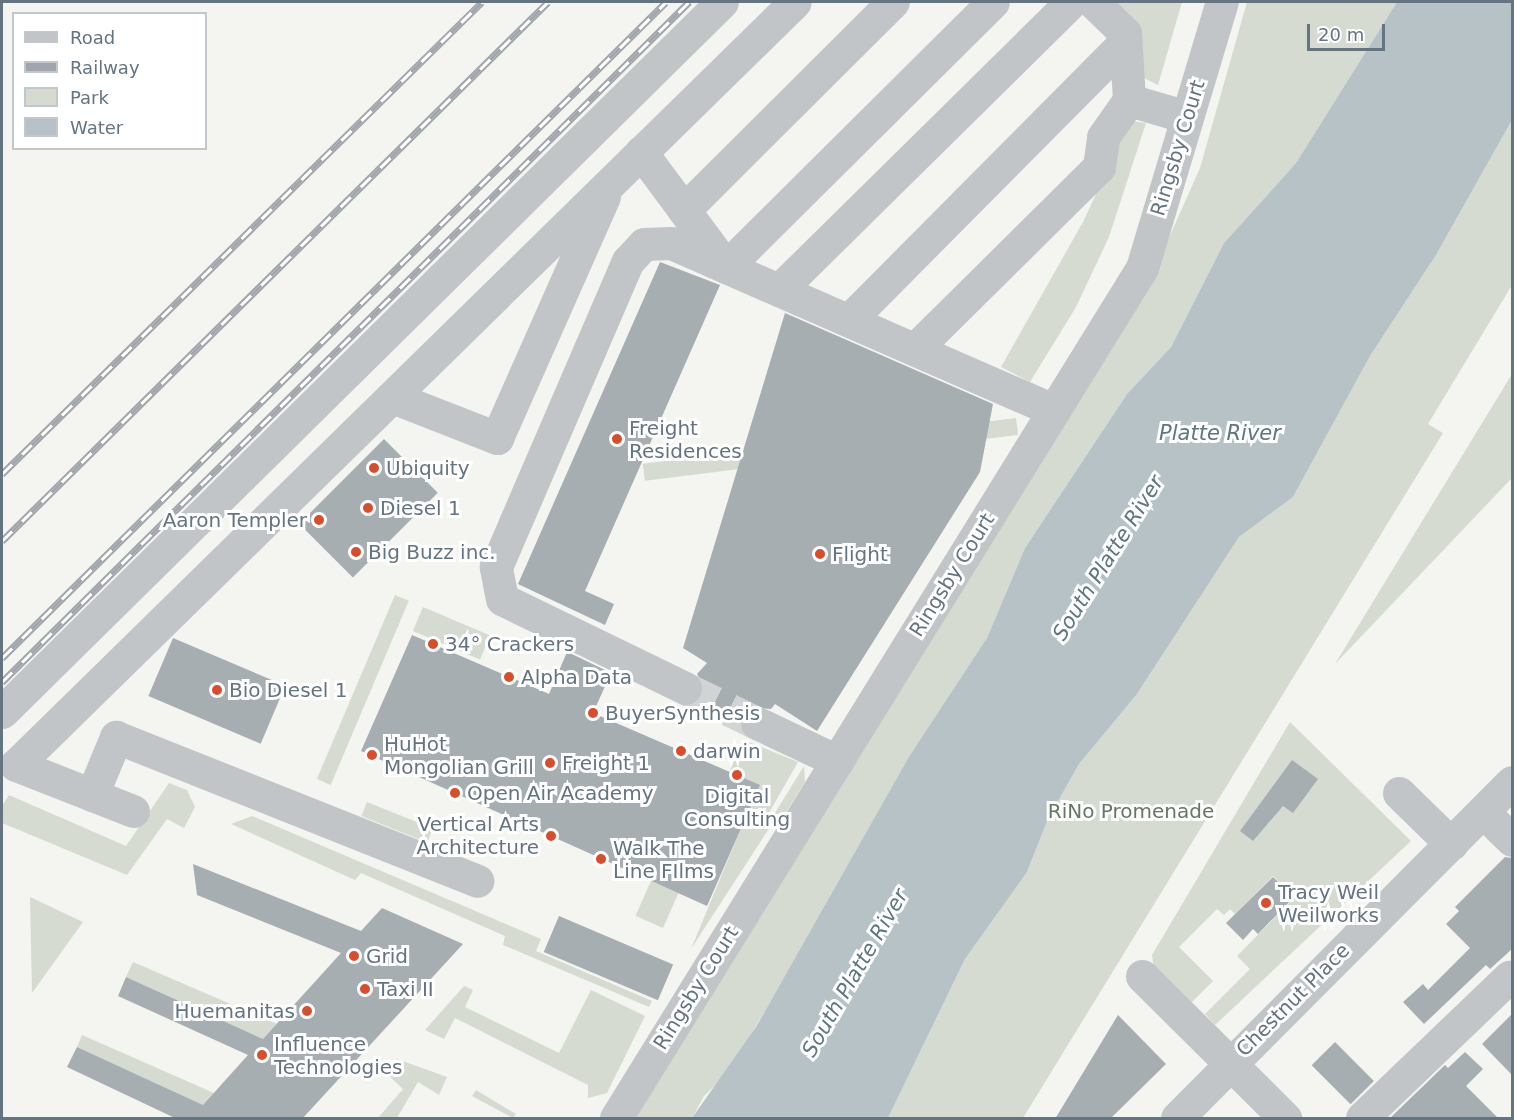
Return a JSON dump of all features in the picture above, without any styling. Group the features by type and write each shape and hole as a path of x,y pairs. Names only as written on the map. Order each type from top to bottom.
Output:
{"street":[{"path":"2,712 722,2"},
{"path":"133,811 16,765 795,2"},
{"path":"684,210 893,2"},
{"path":"726,267 993,2"},
{"path":"779,290 1071,2"},
{"path":"915,349 1099,166 1103,137 1129,100 1125,33 1093,2"},
{"name":"Ringsby Court","path":"616,1119 1142,268 1222,2"},
{"path":"849,320 1125,42"},
{"path":"1129,100 1187,117"},
{"path":"641,152 726,267"},
{"path":"392,396 497,438 610,182"},
{"path":"685,688 502,599 496,567 634,252 644,244 664,241 1054,410"},
{"path":"757,723 837,761"},
{"path":"92,795 117,737 477,881"},
{"name":"Chestnut Place","path":"1177,1119 1230,1063 1512,782"},
{"path":"1399,793 1451,844"},
{"path":"1483,812 1512,840"},
{"path":"1142,976 1285,1119"},
{"path":"1362,1119 1509,977"}],"green space":[{"path":"1110,2 1182,2 1158,85 1138,75"},
{"path":"1247,2 1397,2 1296,163 1224,243 1171,347 1127,394 1025,548 987,638 728,1073 704,1096 692,1118 632,1118 1148,285 1200,168"},
{"name":"RiNo Promenade","path":"1512,120 1512,285 1428,424 1443,433 1023,1118 888,1118 965,959 1027,872 1048,819 1079,764 1137,694 1239,537 1293,497 1370,356 1436,255"},
{"path":"1130,121 1146,123 1109,237 1076,307 1030,382 1001,367 1083,222"},
{"path":"1512,374 1512,478 1335,664"},
{"path":"1016,418 1018,435 645,481 643,464"},
{"path":"395,595 409,601 331,785 317,779"},
{"path":"423,607 490,636 480,659 413,631"},
{"path":"1290,722 1411,841 1215,1025 1205,1014 1250,969 1237,956 1295,897 1273,876 1235,914 1230,909 1224,915 1217,909 1179,947 1213,981 1189,1005 1154,971 1152,955"},
{"path":"744,740 798,762 766,818 770,827 691,949 759,785 729,772"},
{"path":"804,766 805,782 776,828 773,816"},
{"path":"169,783 187,790 195,807 184,828 167,819 127,875 2,823 2,806 9,795 126,846"},
{"path":"367,802 433,829 427,843 361,816"},
{"path":"252,816 541,939 536,951 652,1001 649,1007 503,945 505,936 361,873 355,880 231,824"},
{"path":"651,881 678,893 663,928 636,916"},
{"path":"30,897 83,922 32,993"},
{"path":"133,962 277,1024 263,1039 126,977"},
{"path":"464,986 473,990 465,1007 559,1053 591,990 645,1016 607,1093 588,1098 588,1085 455,1018 444,1039 425,1030"},
{"path":"82,1035 214,1093 203,1105 77,1047"},
{"path":"397,1059 447,1077 439,1095 418,1082 397,1118 378,1118 403,1089 388,1075"},
{"path":"476,1090 516,1114 513,1118 472,1096"}],"water":[{"name":"Platte River","path":"1397,2 1512,2 1512,120 1436,255 1370,356 1293,497 1239,537 1137,694 1079,764 1048,819 1027,872 965,959 888,1118 692,1118 756,1027 909,757 987,638 1025,548 1127,394 1171,347 1224,243 1296,163"}],"building":[{"name":"Freight Residences","path":"660,262 720,285 585,591 614,604 605,625 518,584"},
{"name":"Flight","path":"785,313 993,404 980,472 817,731 775,704 771,709 747,707 739,726 691,705 702,696 704,686 697,674 707,663 683,648"},
{"name":"Diesel 1","path":"384,439 438,493 353,578 299,524"},
{"name":"Freight 1","path":"412,635 549,694 567,652 611,673 593,713 760,785 707,906 361,751"},
{"name":"Bio Diesel 1","path":"173,638 285,686 261,744 148,696"},
{"path":"1292,760 1318,779 1293,813 1283,806 1253,841 1240,831"},
{"path":"1505,857 1512,858 1512,949 1490,969 1486,965 1424,1024 1403,1002 1423,984 1428,990 1470,948 1446,924 1459,911 1455,907"},
{"name":"Taxi II","path":"193,864 361,931 382,908 463,944 302,1119 177,1119 67,1067 77,1047 203,1105 248,1055 118,996 126,977 263,1039 341,953 197,895"},
{"path":"1273,877 1294,897 1258,934 1253,929 1243,940 1226,923"},
{"path":"559,916 673,964 658,1000 544,952"},
{"path":"1512,1014 1512,1075 1482,1044"},
{"path":"1118,1015 1166,1064 1110,1119 1055,1119"},
{"path":"1335,1042 1374,1081 1351,1104 1312,1065"},
{"path":"1465,1052 1483,1069 1466,1086 1499,1119 1389,1119 1445,1065 1448,1068"}],"tunnel":[{"path":"685,688 757,723"}],"railway":[{"path":"2,474 482,2"},
{"path":"2,541 548,2"},
{"path":"2,658 666,2"},
{"path":"2,682 689,2"}],"place":[{"name":"Freight Residences","path":"617,439"},
{"name":"Ubiquity","path":"374,468"},
{"name":"Diesel 1","path":"368,508"},
{"name":"Aaron Templer","path":"319,520"},
{"name":"Big Buzz inc.","path":"356,552"},
{"name":"Flight","path":"820,554"},
{"name":"34° Crackers","path":"433,644"},
{"name":"Alpha Data","path":"509,677"},
{"name":"Bio Diesel 1","path":"217,690"},
{"name":"BuyerSynthesis","path":"593,713"},
{"name":"darwin","path":"681,751"},
{"name":"HuHot Mongolian Grill","path":"372,755"},
{"name":"Freight 1","path":"550,763"},
{"name":"Digital Consulting","path":"737,775"},
{"name":"Open Air Academy","path":"455,793"},
{"name":"Vertical Arts Architecture","path":"551,836"},
{"name":"Walk The Line FIlms","path":"601,859"},
{"name":"Tracy Weil Weilworks","path":"1266,903"},
{"name":"Grid","path":"354,956"},
{"name":"Taxi II","path":"365,989"},
{"name":"Huemanitas","path":"307,1011"},
{"name":"Influence Technologies","path":"262,1055"}],"water label":[{"name":"South Platte River","path":"1108,558"},
{"name":"South Platte River","path":"855,973"}]}
